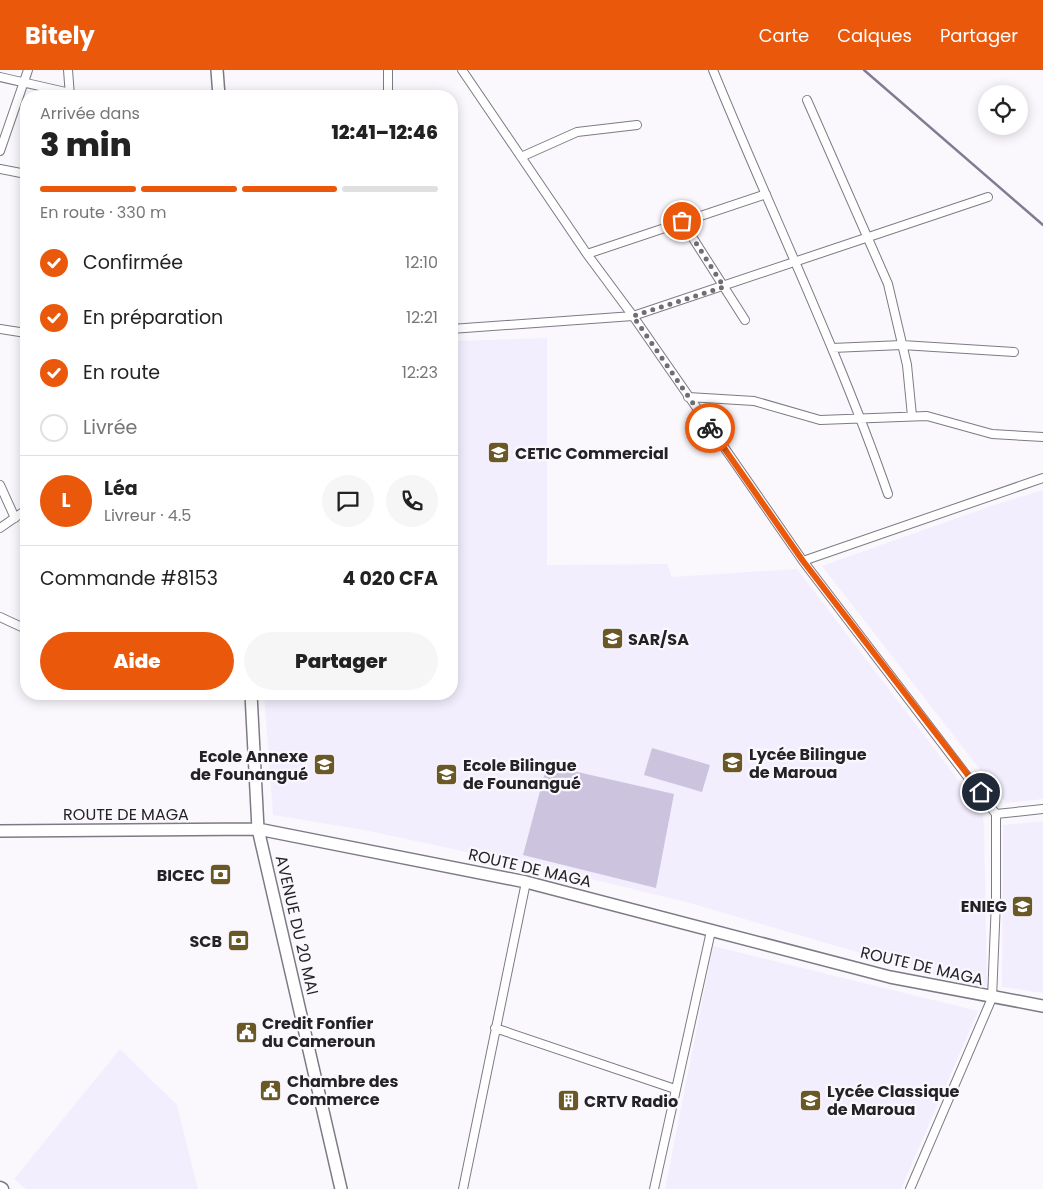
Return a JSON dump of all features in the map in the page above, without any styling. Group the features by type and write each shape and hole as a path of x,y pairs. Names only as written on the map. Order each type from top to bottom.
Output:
{"main road":[{"path":"217,70 219,90"},
{"name":"AVENUE DU 20 MAI","path":"251,700 258,829 341,1189"},
{"name":"ROUTE DE MAGA","path":"0,831 258,829 526,882 890,976 992,998 1043,1006"}],"street":[{"path":"20,90 28,70"},
{"path":"68,70 70,90"},
{"path":"388,70 388,90"},
{"path":"462,70 587,254 633,316 803,561 994,808 996,814 996,901 992,998 910,1189"},
{"path":"713,70 778,226 796,263 862,418 888,494"},
{"path":"0,77 52,90"},
{"path":"0,151 20,91"},
{"path":"807,100 888,284 907,365 912,416"},
{"path":"521,157 577,132 637,125"},
{"path":"0,169 20,173"},
{"path":"587,254 766,194"},
{"path":"458,328 633,316 868,239 988,197"},
{"path":"682,221 745,320"},
{"path":"0,329 20,333"},
{"path":"832,348 902,345 1014,352"},
{"path":"688,397 754,401 820,420 912,416 942,419 992,434 1043,437"},
{"path":"803,561 1043,478"},
{"path":"0,485 15,518"},
{"path":"0,528 20,514"},
{"path":"0,617 20,626"},
{"path":"996,814 1043,809"},
{"path":"464,1189 526,882"},
{"path":"654,1189 711,931"},
{"path":"496,1028 675,1089"}],"shaded area":[{"path":"547,338 547,565 667,564 672,577 797,569 982,811 984,824 987,987 966,984 686,902 579,876 369,831 273,815 264,700 458,700 458,341"},
{"path":"1043,490 1043,799 1006,803 822,566 988,507"},
{"path":"652,748 710,765 702,792 644,775"},
{"path":"547,765 674,794 656,888 523,855"},
{"name":"ENIEG","path":"1043,821 1043,993 1002,987 1003,825"},
{"name":"Lycée Classique de Maroua","path":"713,946 978,1011 901,1189 665,1189"},
{"path":"120,1049 177,1105 198,1189 26,1189 14,1179"}],"waterway":[{"path":"864,70 1043,225"}],"way so far":[{"path":"682,221 724,287 633,316 710,428"}],"place":[{"name":"CETIC Commercial","path":"499,453"},
{"name":"SAR/SA","path":"612,639"},
{"name":"Lycée Bilingue de Maroua","path":"733,763"},
{"name":"Ecole Annexe de Founangué","path":"324,765"},
{"name":"Ecole Bilingue de Founangué","path":"447,774"},
{"name":"BICEC","path":"221,875"},
{"name":"ENIEG","path":"1023,906"},
{"name":"SCB","path":"238,941"},
{"name":"Credit Fonfier du Cameroun","path":"246,1032"},
{"name":"Chambre des Commerce","path":"271,1090"},
{"name":"Lycée Classique de Maroua","path":"811,1100"},
{"name":"CRTV Radio","path":"568,1101"}],"route":[{"path":"710,428 803,561 981,792"}]}
